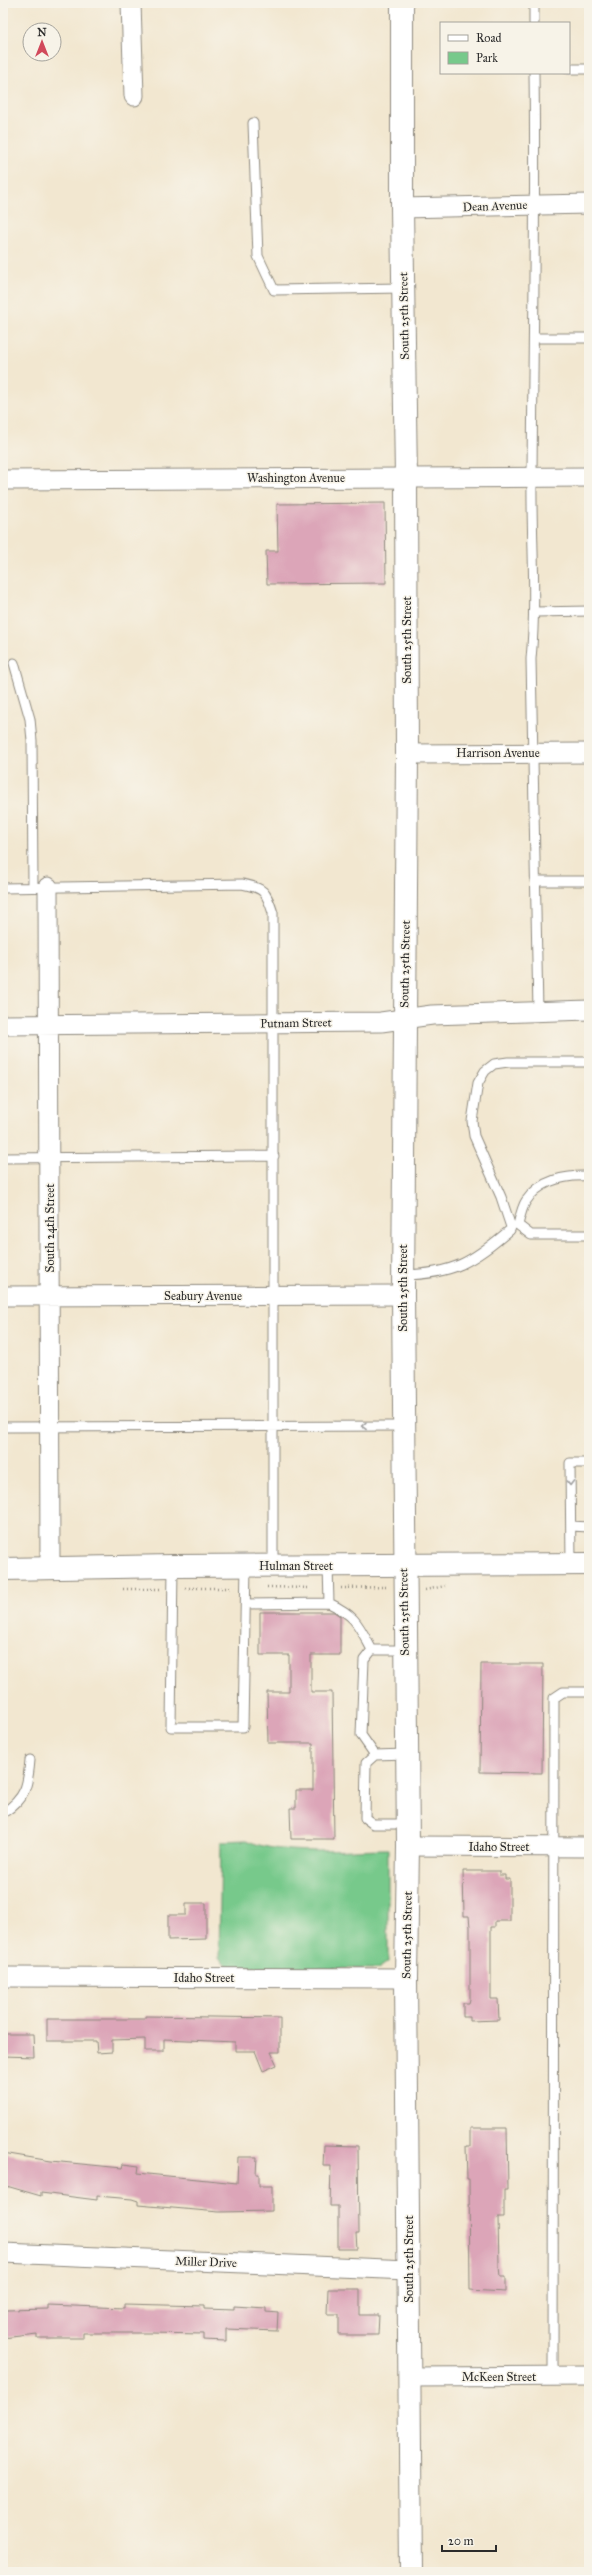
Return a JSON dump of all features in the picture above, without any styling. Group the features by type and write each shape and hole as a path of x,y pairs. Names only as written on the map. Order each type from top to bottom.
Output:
{"main road":[{"name":"South 25th Street","path":"402,3 402,208 406,477 407,754 404,1020 403,1426 408,1846 406,1978 411,2572"},
{"name":"Hulman Street","path":"3,1569 173,1566 580,1564"}],"street":[{"path":"131,3 134,96"},
{"name":"Dean Avenue","path":"402,208 589,204"},
{"name":"Washington Avenue","path":"3,480 589,477"},
{"name":"Harrison Avenue","path":"407,754 589,753"},
{"name":"South 24th Street","path":"40,887 49,1025 51,1296 50,1569"},
{"name":"Putnam Street","path":"3,1025 274,1024 404,1020 432,1015 589,1010"},
{"name":"Seabury Avenue","path":"3,1296 273,1295 403,1285"},
{"name":"Idaho Street","path":"408,1846 589,1847"},
{"name":"Idaho Street","path":"3,1977 406,1978"},
{"name":"Miller Drive","path":"3,2253 409,2270"},
{"name":"McKeen Street","path":"409,2377 589,2376"}],"lane":[{"path":"534,3 534,22"},
{"path":"570,69 589,69"},
{"path":"534,74 536,205 532,477 535,612 531,659 538,1011"},
{"path":"253,123 258,256 274,290 403,288"},
{"path":"534,338 589,338"},
{"path":"535,612 589,611"},
{"path":"14,663 30,719 40,887"},
{"path":"535,881 589,881"},
{"path":"3,888 242,884 259,887 268,896 273,912 274,1024 272,1427 273,1566"},
{"path":"589,1062 508,1062 494,1064 485,1071 478,1083 472,1121 474,1136 515,1226 531,1235 589,1235"},
{"path":"3,1158 274,1156"},
{"path":"403,1285 432,1274 455,1268 477,1258 515,1226 525,1201 540,1187 555,1179 573,1175 589,1176"},
{"path":"3,1427 403,1426"},
{"path":"580,1564 571,1526 570,1463 589,1463"},
{"path":"571,1526 589,1527"},
{"path":"173,1566 171,1727 243,1727 246,1566"},
{"path":"328,1566 329,1603"},
{"path":"246,1604 329,1603 348,1612 359,1626 372,1650"},
{"path":"372,1650 405,1650"},
{"path":"372,1650 364,1660 361,1735 375,1755"},
{"path":"554,2376 554,1698 563,1692 589,1692"},
{"path":"406,1754 375,1755 366,1763 366,1818 373,1824 407,1824"},
{"path":"3,1813 22,1797 28,1784 30,1760"}],"path":[{"path":"265,1587 314,1588"},
{"path":"343,1588 390,1587"},
{"path":"188,1588 238,1588"}],"green space":[{"path":"246,1840 277,1849 335,1851 388,1849 388,1962 378,1969 230,1967 223,1963 219,1957 221,1841"}],"building":[{"path":"385,503 386,583 267,584 266,551 278,551 277,504"},
{"path":"260,1612 334,1612 340,1616 340,1655 311,1655 311,1692 332,1692 334,1839 291,1839 290,1808 296,1808 296,1790 313,1790 313,1743 268,1743 267,1692 289,1692 289,1655 260,1655"},
{"path":"481,1664 543,1664 542,1773 480,1772"},
{"path":"463,1871 499,1871 499,1875 505,1875 505,1879 510,1879 510,1921 495,1921 495,1927 491,1927 491,1999 498,1999 499,2020 470,2021 470,2017 463,2017 463,2003 469,2003 470,1999 470,1927 469,1916 464,1916"},
{"path":"186,1903 206,1903 206,1939 168,1940 168,1915 186,1915"},
{"path":"145,2016 280,2018 280,2052 271,2052 277,2065 263,2071 255,2051 235,2051 235,2042 164,2039 164,2051 145,2051 145,2039 112,2040 112,2052 97,2053 96,2041 47,2041 47,2019 145,2019"},
{"path":"3,2034 33,2034 34,2057 3,2056"},
{"path":"470,2128 507,2128 508,2190 504,2190 504,2218 498,2218 500,2277 505,2277 505,2292 470,2290 469,2179 467,2179 466,2146 470,2146"},
{"path":"324,2145 358,2146 359,2233 356,2233 357,2249 338,2249 338,2206 330,2206 331,2166 323,2166"},
{"path":"3,2153 51,2161 122,2168 123,2164 139,2166 138,2173 237,2183 238,2157 257,2157 256,2174 259,2174 259,2186 272,2186 272,2211 219,2212 138,2205 138,2201 132,2199 97,2196 97,2200 41,2193 41,2196 3,2185"},
{"path":"328,2289 360,2289 360,2315 379,2315 378,2335 339,2335 339,2314 327,2314"},
{"path":"124,2304 204,2306 204,2309 234,2310 234,2306 266,2308 266,2312 278,2313 277,2331 226,2329 226,2341 203,2340 203,2334 151,2333 83,2333 83,2338 37,2338 37,2334 3,2338 3,2314 7,2314 7,2310 48,2309 48,2305 124,2308"}]}
